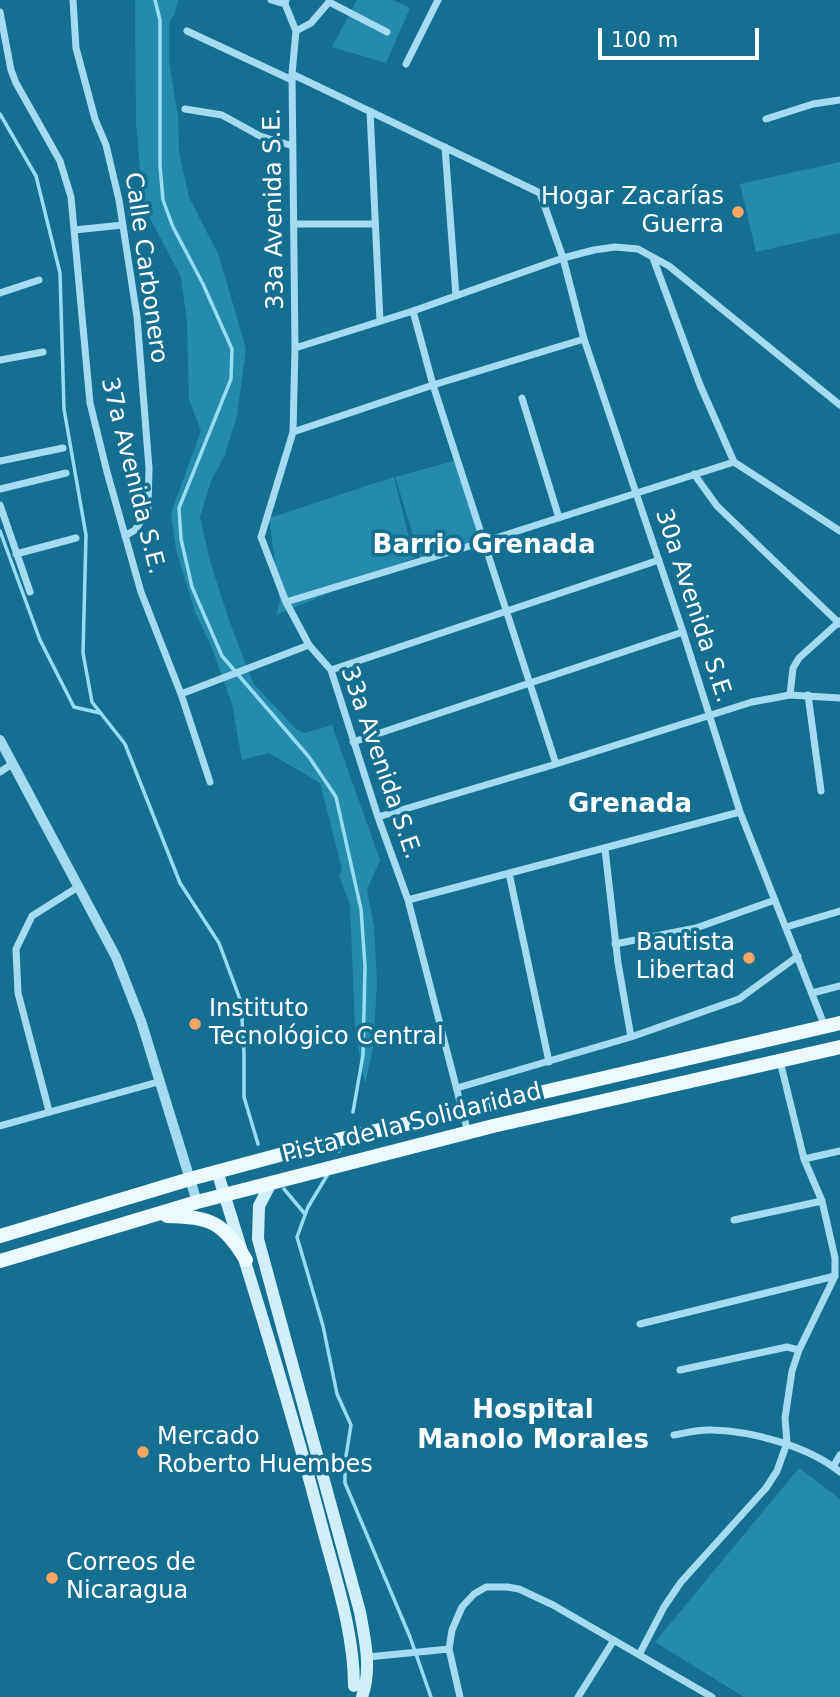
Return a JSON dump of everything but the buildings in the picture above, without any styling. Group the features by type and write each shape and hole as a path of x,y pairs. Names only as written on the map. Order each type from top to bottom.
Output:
{"main road":[{"name":"Pista de la Solidaridad","path":"0,1236 217,1171 345,1137 840,1023"},
{"name":"Pista de la Solidaridad","path":"0,1261 148,1216 271,1183 468,1133 840,1047"},
{"path":"217,1171 246,1260 316,1504 354,1659 356,1693"},
{"path":"271,1183 259,1206 258,1239 347,1560 368,1657"},
{"path":"148,1216 188,1217 212,1222 231,1236 246,1260"},
{"path":"347,1627 368,1657"},
{"path":"356,1693 362,1662 368,1657"}],"street":[{"name":"Calle Carbonero","path":"73,0 76,48 95,119 106,145 123,225 137,317 149,467 148,510 135,530 125,536"},
{"path":"271,0 285,2"},
{"path":"406,64 438,0"},
{"name":"33a Avenida S.E.","path":"285,2 296,31 292,77 296,348 293,432 261,537 286,602 309,646 331,670 408,900 468,1133"},
{"path":"296,31 311,23 329,2 387,32"},
{"name":"37a Avenida S.E.","path":"0,12 11,70 60,161 71,197 90,403 141,592 181,694 210,782"},
{"path":"187,32 370,111 445,147 456,296"},
{"path":"766,119 813,104 840,100"},
{"path":"186,109 222,115 260,136 293,146"},
{"path":"370,111 380,321"},
{"name":"30a Avenida S.E.","path":"445,147 540,193 563,258 584,339 683,632 740,812 825,1027"},
{"path":"294,224 374,225"},
{"path":"74,230 123,225"},
{"path":"296,348 413,311 563,258 615,247 638,249 669,266 840,405"},
{"path":"653,256 700,385 734,462 840,531"},
{"path":"0,293 39,280"},
{"path":"413,311 433,385 556,764"},
{"path":"293,432 433,385 584,339"},
{"path":"0,360 43,352"},
{"path":"522,398 559,518"},
{"path":"0,461 63,448"},
{"path":"286,602 734,462"},
{"path":"0,489 66,473"},
{"path":"694,474 717,506 839,622 799,658 793,668 790,695"},
{"path":"0,505 30,592"},
{"path":"16,554 76,538"},
{"path":"331,670 659,560"},
{"path":"354,742 683,632"},
{"path":"181,694 309,646"},
{"path":"378,817 752,702 790,695 840,698"},
{"path":"808,695 821,791"},
{"path":"0,740 116,957 141,1021 197,1202"},
{"path":"0,772 12,764"},
{"path":"408,900 740,812"},
{"path":"605,849 615,944 631,1037"},
{"path":"509,873 549,1062"},
{"path":"49,1111 18,993 16,949 32,915 78,887"},
{"path":"615,944 696,928 775,900"},
{"path":"786,928 840,911"},
{"path":"457,1088 631,1037 739,999 798,956"},
{"path":"812,993 840,986"},
{"path":"639,1655 664,1607 681,1582 766,1489 777,1471 787,1443 785,1418 792,1371 799,1350 835,1276 836,1245 822,1201 804,1159 780,1061"},
{"path":"0,1126 158,1082"},
{"path":"804,1159 840,1151"},
{"path":"734,1220 822,1201"},
{"path":"640,1324 835,1276"},
{"path":"680,1370 787,1347 799,1350"},
{"path":"674,1435 708,1430 734,1431 787,1443 837,1469 840,1455"},
{"path":"460,1697 449,1649 452,1630 462,1607 474,1594 486,1587 519,1589 553,1605 712,1697"},
{"path":"579,1697 614,1640"},
{"path":"368,1657 449,1649"}],"shaded area":[{"path":"135,0 178,0 175,14 169,22 169,62 178,116 179,152 189,197 219,256 246,349 237,416 200,517 210,561 253,683 297,730 304,733 332,725 380,860 367,890 374,926 377,983 373,1048 365,1084 355,1031 350,904 339,876 342,869 320,783 269,753 242,760 232,704 212,648 195,612 176,550 171,513 201,431 189,400 187,323 181,277 143,205 136,123"},
{"path":"357,0 393,0 410,8 386,63 332,47"},
{"path":"840,162 840,233 756,252 740,184"},
{"path":"457,460 483,542 421,560 395,477"},
{"path":"394,477 414,558 276,615 280,602 269,518"},
{"path":"799,1468 840,1499 840,1697 744,1697 655,1642"}],"waterway":[{"path":"155,0 160,20 160,166 163,200 173,227 203,284 232,349 231,379 179,508 181,539 192,587 222,656 309,757 336,797 361,909 365,966 363,1055 353,1112"},
{"path":"0,114 36,176 60,273 64,409 86,535 83,653 92,702 125,744 180,883 219,943 241,1002 244,1097 258,1144"},
{"path":"0,531 40,640 74,707 100,713"},
{"path":"328,1174 308,1207 297,1237 323,1326 337,1394 351,1425 345,1462 345,1483 410,1637 431,1697"},
{"path":"284,1189 305,1214"}],"place":[{"name":"Hogar Zacarías Guerra","path":"738,212"},
{"name":"Bautista Libertad","path":"749,958"},
{"name":"Instituto Tecnológico Central","path":"195,1024"},
{"name":"Mercado Roberto Huembes","path":"143,1452"},
{"name":"Correos de Nicaragua","path":"52,1578"}],"district":[{"name":"Barrio Grenada","path":"484,546"},
{"name":"Grenada","path":"630,805"},
{"name":"Hospital Manolo Morales","path":"533,1426"}]}
